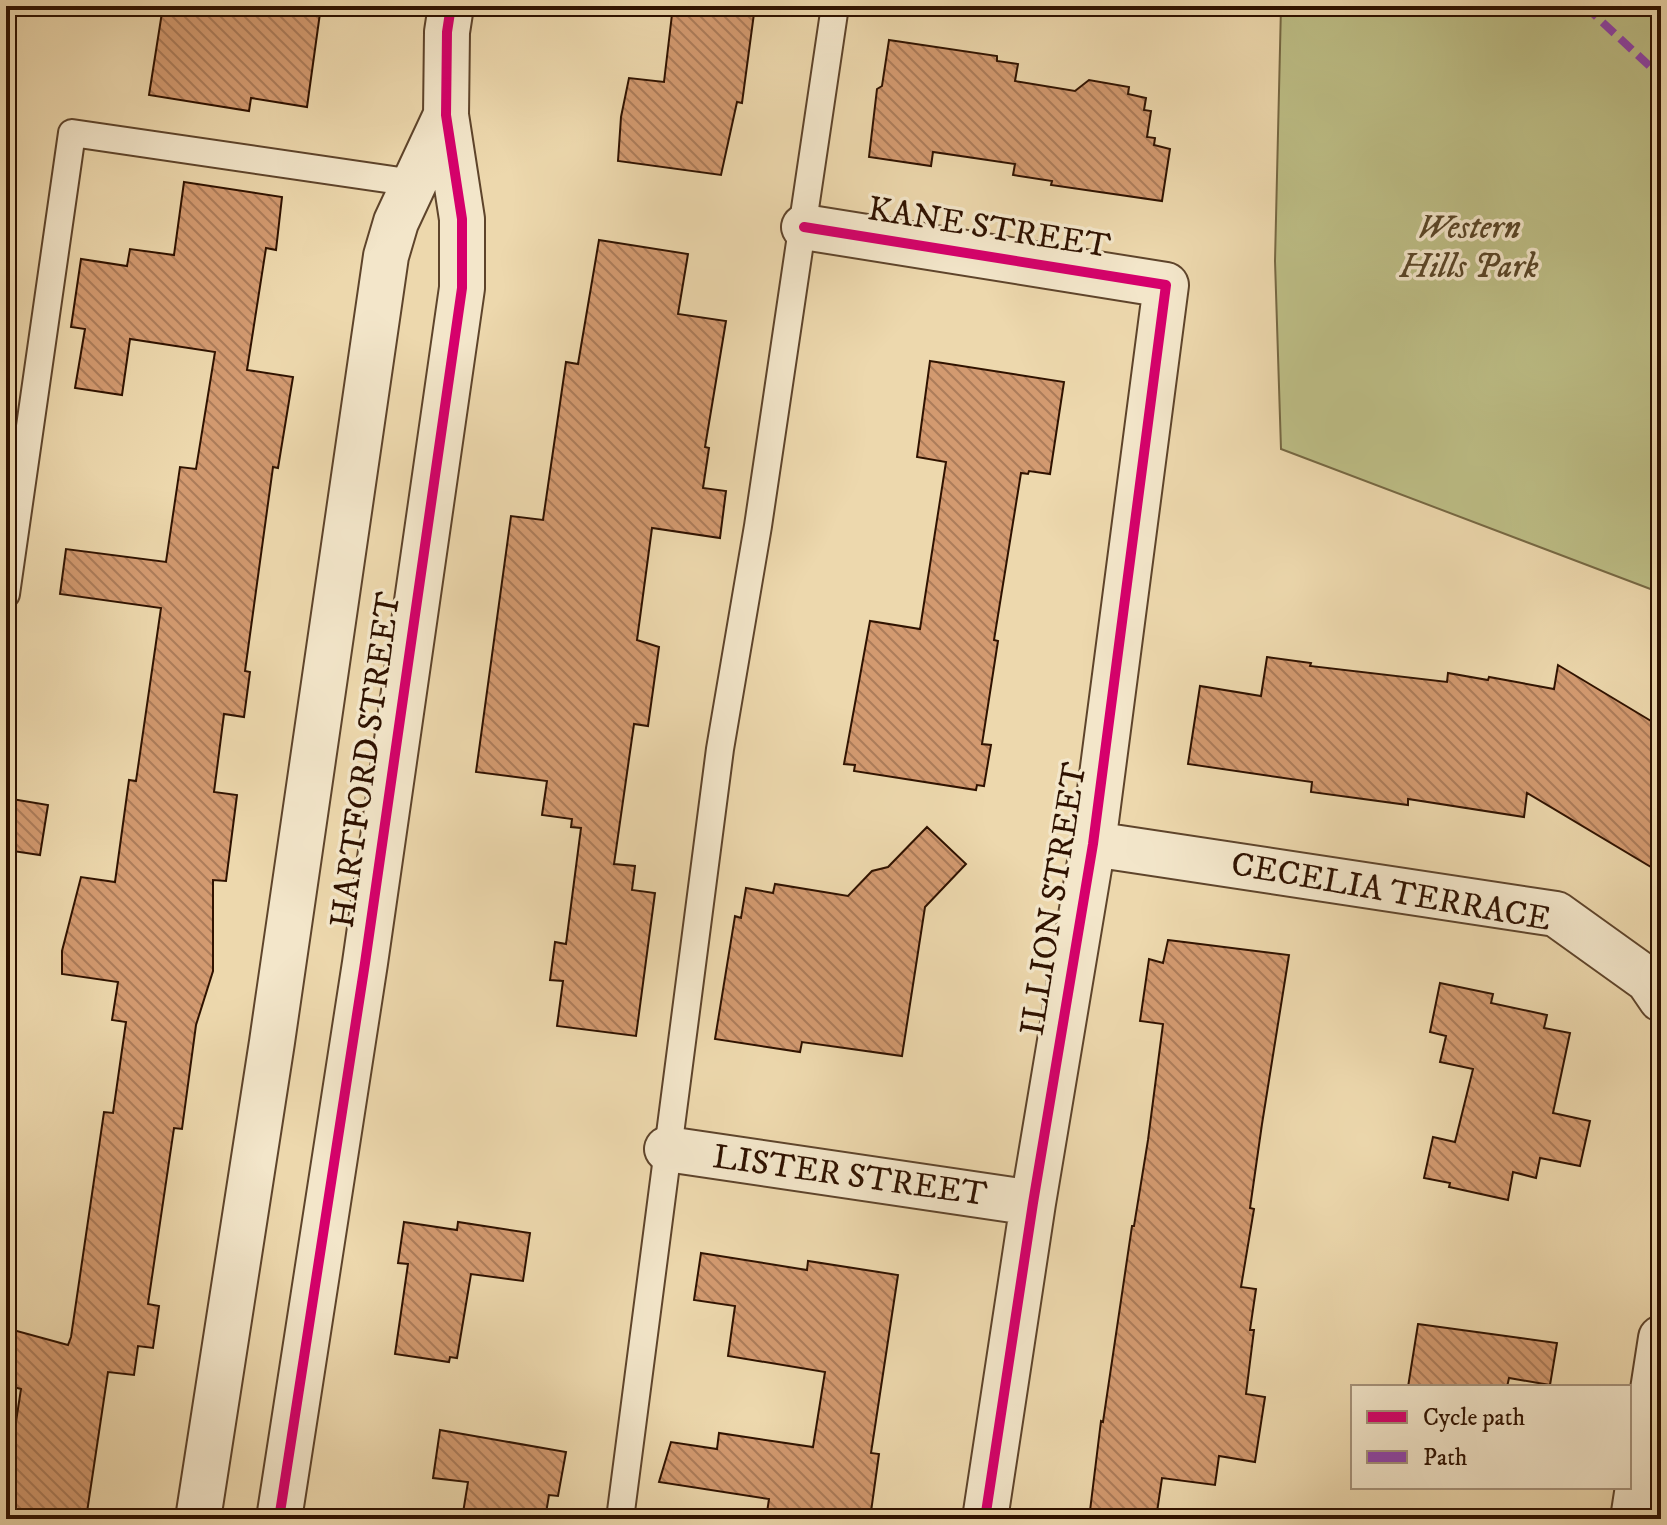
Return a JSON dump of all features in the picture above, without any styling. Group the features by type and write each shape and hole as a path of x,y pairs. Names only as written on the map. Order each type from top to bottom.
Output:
{"street":[{"name":"HARTFORD STREET","path":"279,1519 365,963 462,288 462,219 446,115 456,15"},
{"name":"HARTFORD STREET","path":"198,1519 272,1042 386,256 396,222 446,115"},
{"name":"KANE STREET","path":"804,227 1166,285"},
{"name":"ILLION STREET","path":"985,1519 1033,1203 1093,844 1166,285"},
{"name":"CECELIA TERRACE","path":"1093,844 1556,914 1648,980 1661,999"},
{"name":"LISTER STREET","path":"667,1149 1033,1203"},
{"path":"1633,1519 1661,1338"}],"lane":[{"path":"620,1519 720,749 756,541 835,6"},
{"path":"6,594 72,133 414,183"}],"green space":[{"name":"Western Hills Park","path":"1281,6 1661,6 1661,593 1281,449 1275,261"}],"building":[{"path":"163,6 321,6 307,107 251,98 249,111 149,95"},
{"path":"673,6 755,6 742,103 737,102 721,175 618,161 621,117 629,78 664,82"},
{"path":"889,40 997,56 997,61 1018,64 1015,81 1075,91 1089,80 1129,87 1128,94 1146,98 1144,110 1151,111 1147,137 1155,138 1154,145 1170,149 1162,201 1051,185 1052,181 1013,175 1015,164 933,152 931,166 869,157 877,89 882,86"},
{"path":"184,182 282,197 276,250 266,248 247,370 293,377 278,468 273,467 245,671 250,672 244,717 224,714 214,792 237,795 226,881 213,880 213,971 196,1025 182,1129 174,1128 148,1304 159,1306 153,1348 138,1346 134,1375 108,1372 86,1519 27,1519 29,1511 6,1507 6,1487 21,1389 6,1385 6,1328 68,1345 71,1337 104,1112 113,1113 126,1022 112,1020 118,982 62,974 62,951 81,877 115,882 129,780 136,781 161,608 60,594 66,549 166,562 180,467 196,469 215,352 130,339 122,395 75,388 85,329 71,327 81,259 127,266 130,249 174,255"},
{"path":"599,240 688,254 678,314 726,321 705,447 709,448 703,488 726,491 720,538 652,528 637,640 659,647 648,726 634,724 614,864 635,866 632,890 655,893 636,1036 557,1026 563,981 550,980 555,942 566,944 581,828 571,827 572,819 542,815 547,781 476,772 511,516 543,520 566,362 578,364"},
{"path":"930,361 1064,382 1050,474 1021,473 994,640 998,641 982,744 991,745 984,786 977,785 976,790 854,771 855,765 844,764 870,621 920,629 946,462 917,457"},
{"path":"1267,657 1311,663 1310,666 1447,682 1448,673 1554,689 1558,665 1661,727 1661,873 1527,793 1524,817 1408,799 1408,805 1311,792 1312,782 1188,764 1200,686 1261,696"},
{"path":"6,798 48,805 40,855 6,850"},
{"path":"927,827 966,864 925,907 902,1056 802,1042 800,1052 715,1039 735,916 741,918 746,888 773,893 775,884 848,896 872,871 888,867"},
{"path":"1168,940 1289,955 1262,1124 1250,1208 1254,1209 1241,1287 1256,1289 1246,1394 1265,1397 1255,1462 1219,1456 1215,1485 1162,1478 1156,1519 1089,1519 1101,1421 1148,1140 1163,1024 1140,1021 1149,959 1163,963"},
{"path":"1440,983 1493,994 1491,1003 1547,1015 1544,1028 1570,1033 1553,1113 1590,1121 1580,1166 1540,1158 1536,1178 1513,1172 1508,1200 1424,1178 1433,1137 1455,1142 1473,1069 1440,1062 1446,1036 1430,1032"},
{"path":"404,1222 457,1230 458,1222 530,1233 523,1281 471,1274 457,1358 450,1357 449,1362 395,1354 408,1264 398,1263"},
{"path":"701,1253 807,1270 808,1261 898,1275 871,1453 879,1454 870,1519 766,1519 769,1499 659,1482 671,1442 717,1449 719,1433 813,1447 825,1372 728,1356 735,1306 694,1300"},
{"path":"1418,1324 1557,1343 1550,1385 1509,1378 1507,1385 1408,1385"},
{"path":"440,1430 566,1452 558,1496 549,1495 545,1519 462,1519 468,1482 433,1478"}],"marked path":[{"path":"1585,6 1656,72 1661,73"}],"cycle path":[{"path":"279,1519 365,963 462,288 462,219 446,115 447,32 451,6"},
{"path":"804,227 1166,285 1093,844 1033,1203 985,1519"}]}
